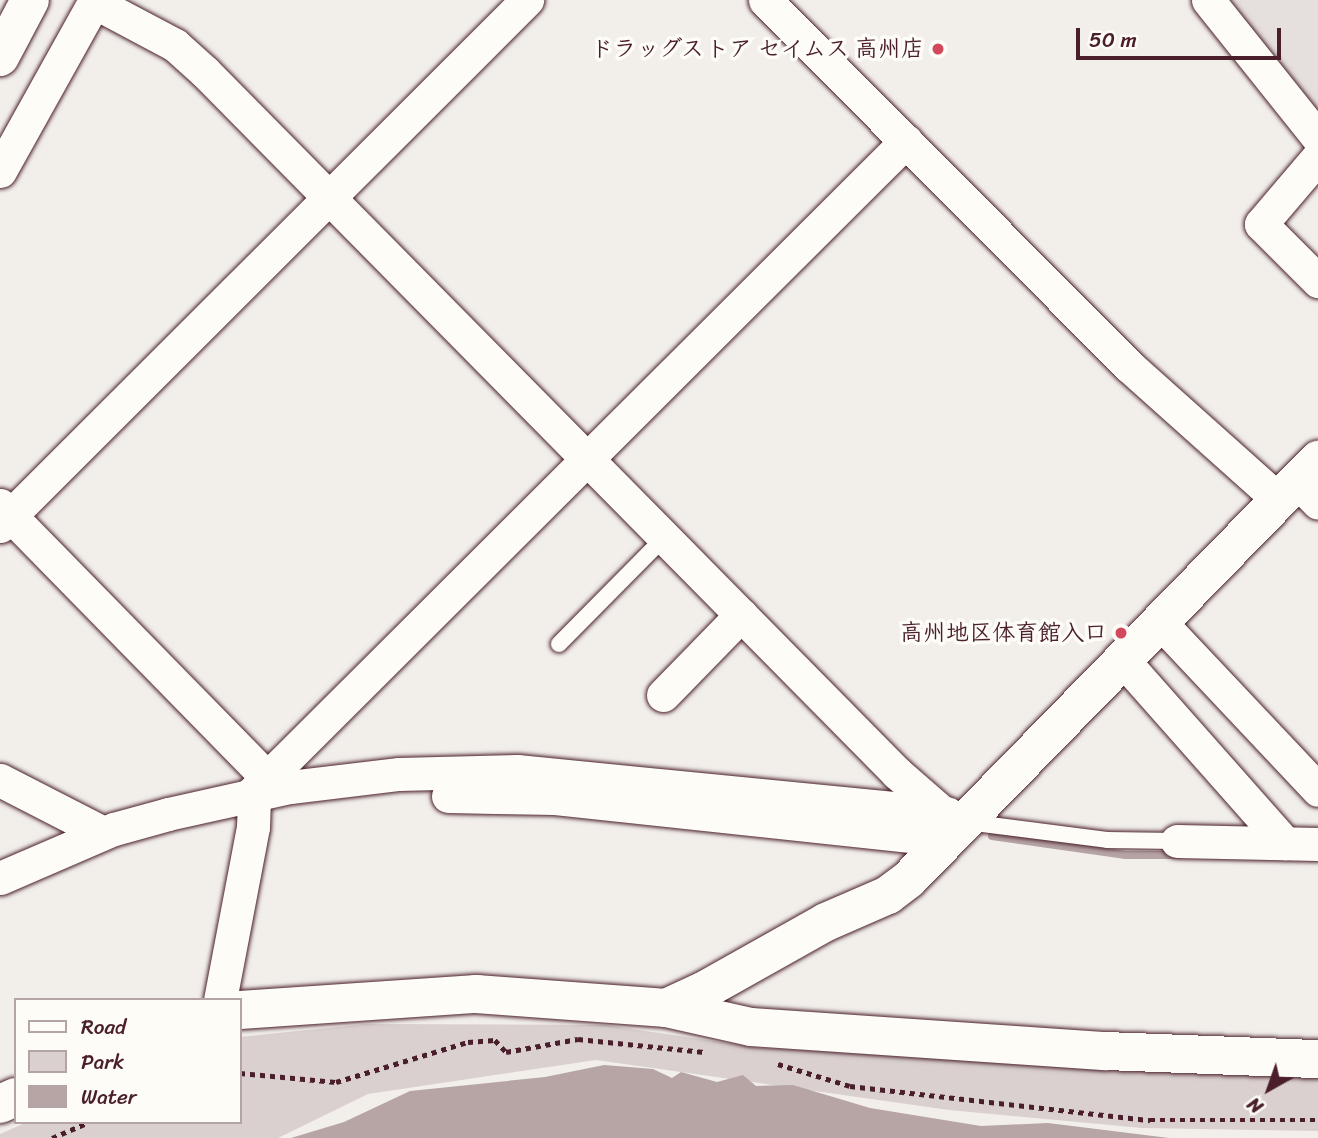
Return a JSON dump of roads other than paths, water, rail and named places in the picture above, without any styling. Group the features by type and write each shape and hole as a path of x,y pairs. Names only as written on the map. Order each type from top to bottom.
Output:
{"main road":[{"path":"0,27 14,0"},
{"path":"0,57 30,0"},
{"path":"666,1008 826,922 888,895 955,822 1159,621 1303,486"},
{"path":"242,1010 477,993 666,1008 751,1027 830,1034 1318,1059"}],"street":[{"path":"257,788 4,515 527,0"},
{"path":"765,0 1129,366 1303,486"},
{"path":"1208,0 1318,138"},
{"path":"0,172 95,1 175,45 329,197 897,773 955,822"},
{"path":"220,998 253,827 257,788 586,457 906,141"},
{"path":"1318,157 1261,225 1318,281"},
{"path":"663,695 741,615"},
{"path":"1159,621 1318,790"},
{"path":"1122,659 1284,843"},
{"path":"0,878 103,833 257,788 399,774 517,771 955,822"},
{"path":"0,780 103,833"},
{"path":"448,796 555,798 955,822"},
{"path":"1177,841 1318,844"}],"lane":[{"path":"559,644 665,537"},
{"path":"955,822 1107,840 1177,841"}],"water":[{"path":"604,1065 653,1069 672,1078 681,1072 717,1082 743,1075 756,1086 793,1085 870,1108 981,1126 1048,1123 1169,1138 291,1138 344,1122 410,1091 545,1077"}],"waterway":[{"path":"992,836 1126,855 1179,855"}],"place":[{"name":"ドラッグストア セイムス 高州店","path":"938,49"},
{"name":"高州地区体育館入口","path":"1121,633"}]}
